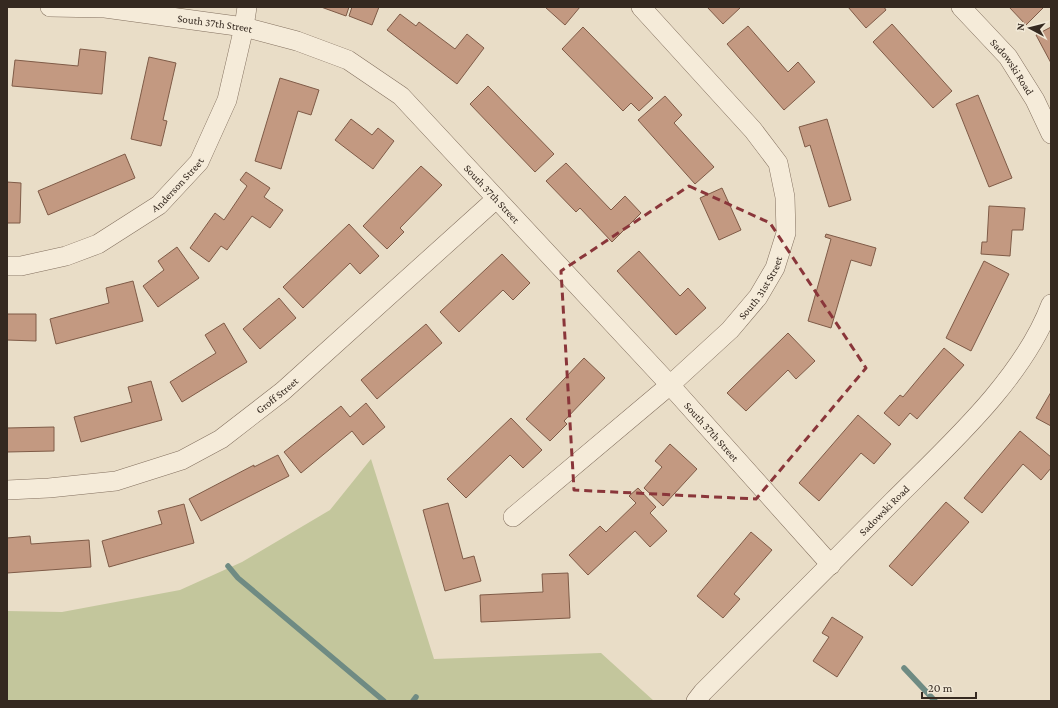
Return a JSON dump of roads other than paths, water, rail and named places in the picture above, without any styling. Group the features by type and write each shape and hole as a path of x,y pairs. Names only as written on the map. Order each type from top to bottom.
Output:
{"street":[{"name":"South 37th Street","path":"50,7 105,8 244,27 297,41 348,60 401,96 670,385 831,565"},
{"name":"Anderson Street","path":"7,266 21,266 66,256 98,244 159,205 199,162 227,100 244,27 247,7"},
{"name":"South 31st Street","path":"513,517 670,385 730,330 758,296 775,268 786,233 785,197 778,163 753,130 641,7"},
{"name":"Sadowski Road","path":"961,7 1008,57 1035,100 1051,134"},
{"name":"Groff Street","path":"7,490 49,488 116,481 182,460 221,439 282,391 496,199"},
{"name":"Sadowski Road","path":"696,701 703,692 950,444 995,394 1022,359 1044,321 1051,304"}],"waterway":[{"path":"228,566 238,578 384,701"},
{"path":"904,668 935,701"},
{"path":"413,701 416,697"}]}
